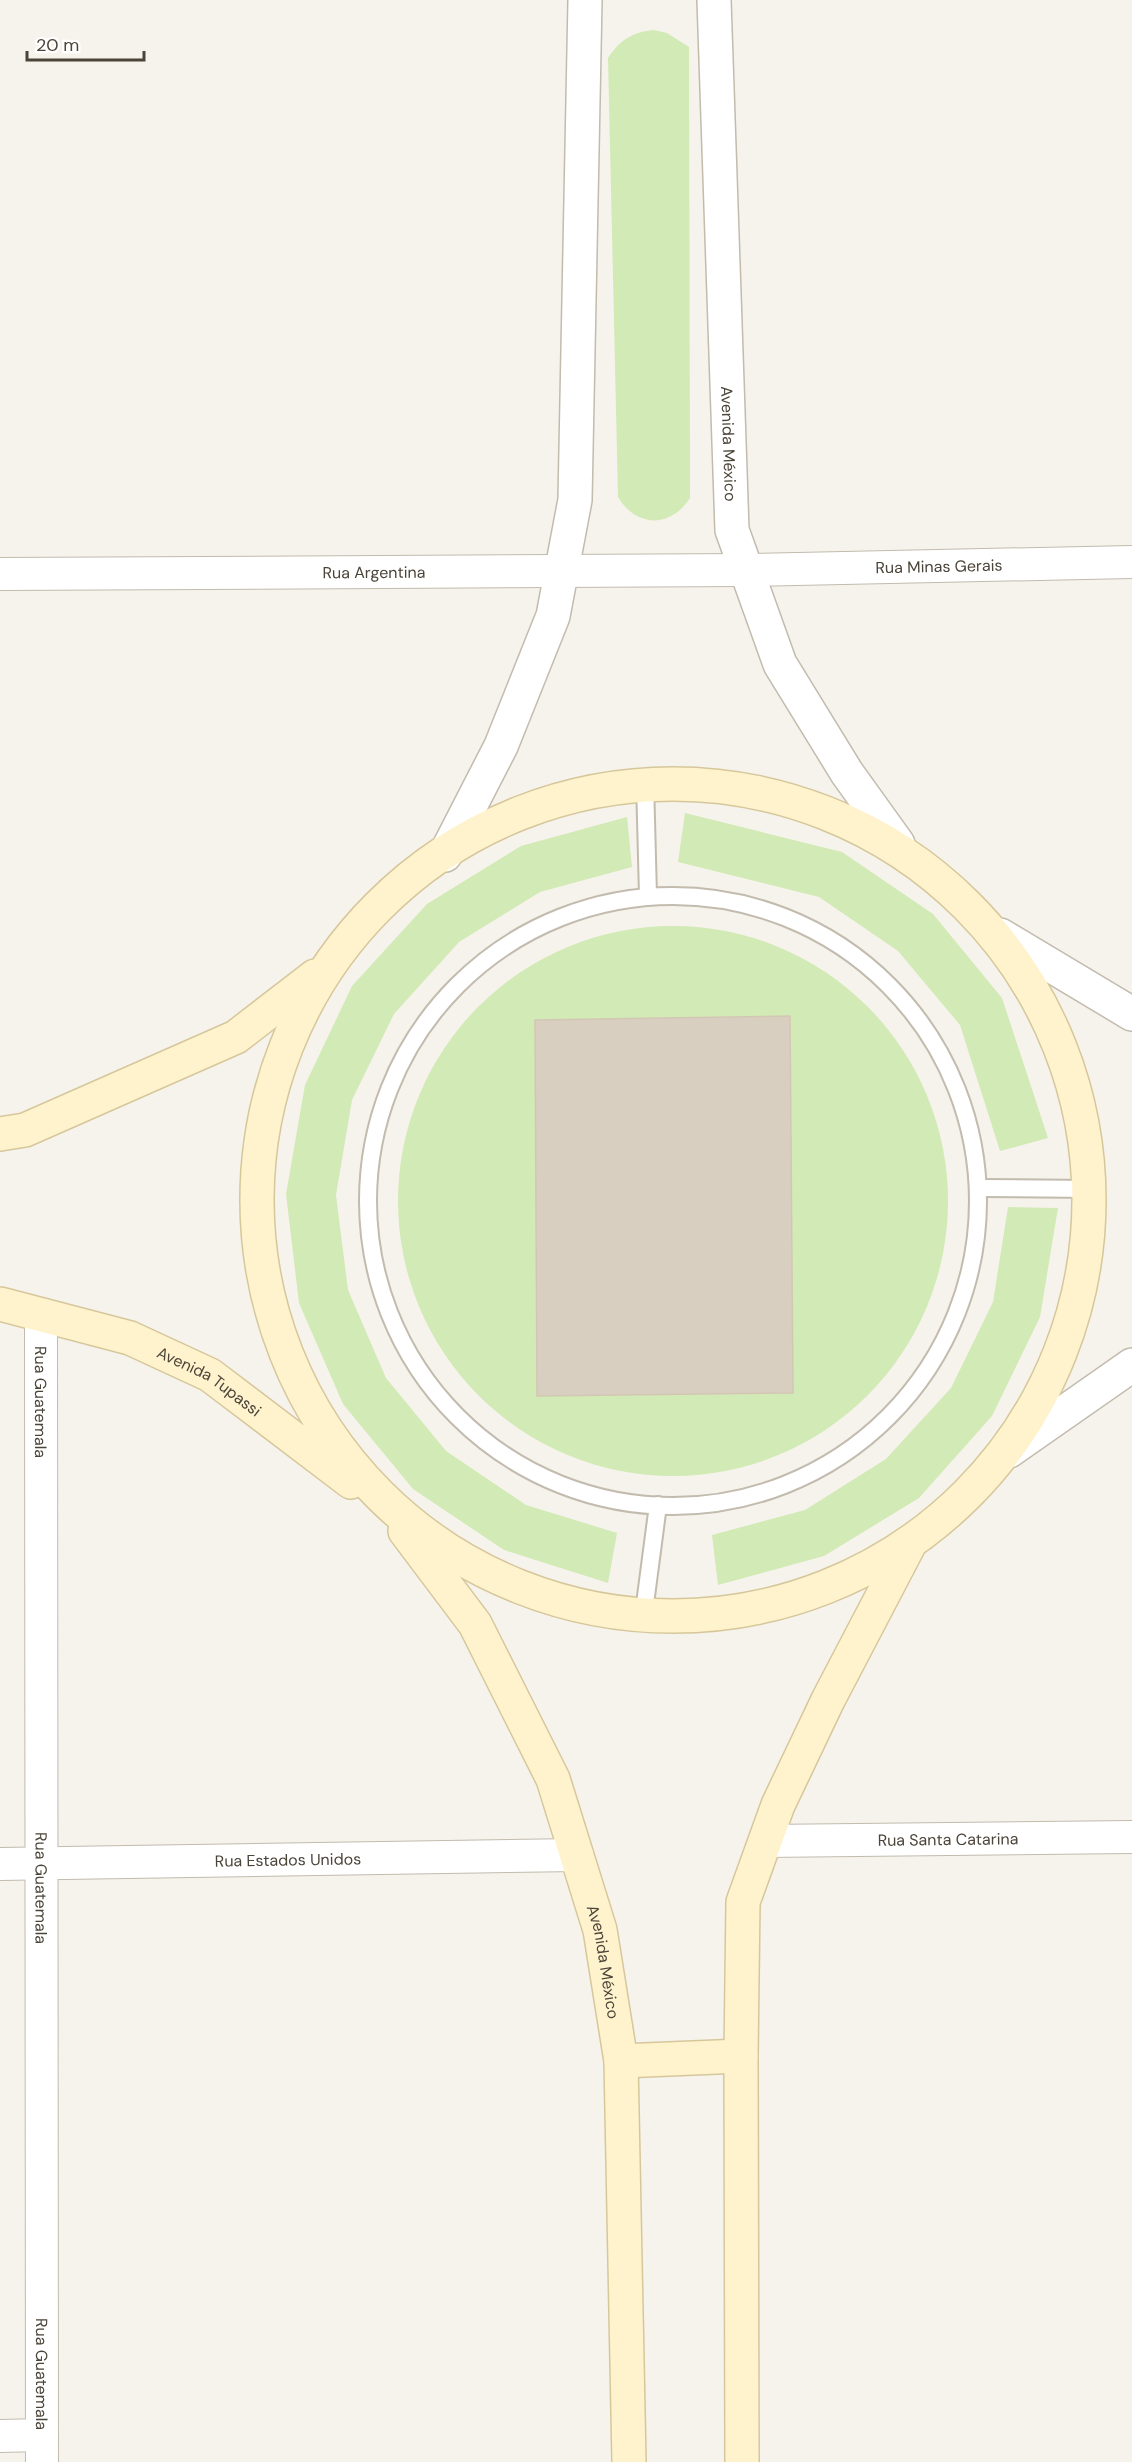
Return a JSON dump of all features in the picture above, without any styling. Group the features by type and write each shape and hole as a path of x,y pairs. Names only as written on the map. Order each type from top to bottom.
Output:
{"main road":[{"path":"645,781 771,791 898,843 1000,935 1068,1054 1093,1189 1072,1327 1009,1451 908,1547 782,1606 643,1619 508,1587 391,1513 305,1404 259,1272 260,1135 303,1004 387,894 501,818 645,781"},
{"path":"0,1134 25,1130 236,1037 338,959"},
{"name":"Avenida Tupassi","path":"0,1304 130,1338 210,1375 391,1513"},
{"name":"Avenida México","path":"391,1513 475,1624 553,1779 600,1930 621,2061 629,2462"},
{"path":"741,2462 743,1902 778,1805 828,1700 908,1547"},
{"path":"621,2061 741,2056"}],"street":[{"path":"445,855 501,746 554,616 575,500 585,0"},
{"name":"Avenida México","path":"714,0 732,530 780,664 847,773 898,843"},
{"name":"Rua Minas Gerais","path":"746,570 1132,562"},
{"name":"Rua Argentina","path":"0,574 746,570"},
{"path":"1000,935 1132,1014"},
{"name":"Rua Guatemala","path":"40,1315 42,2448"},
{"path":"1009,1451 1132,1365"},
{"name":"Rua Santa Catarina","path":"765,1841 1132,1837"},
{"name":"Rua Estados Unidos","path":"0,1864 576,1855"},
{"path":"0,2436 42,2448"}],"lane":[{"path":"645,781 648,896"},
{"path":"648,896 723,898 806,924 879,972 934,1040 968,1120 981,1188 964,1293 926,1372 867,1437 793,1483 709,1506 622,1504 539,1478 466,1429 411,1362 376,1282 366,1195 381,1109 419,1030 477,966 552,920 648,896"},
{"path":"981,1188 1093,1189"},
{"path":"643,1619 658,1504"}],"green space":[{"path":"654,30 667,33 689,47 690,498 673,515 653,520 643,519 634,514 618,497 608,58 627,38"},
{"path":"685,813 842,852 933,914 1002,998 1048,1138 1000,1151 960,1025 898,951 819,897 678,862"},
{"path":"627,817 632,867 540,892 459,942 394,1014 352,1100 336,1195 348,1290 386,1378 446,1451 526,1505 617,1533 608,1583 504,1550 413,1489 343,1404 299,1303 286,1194 305,1085 352,986 427,904 521,846"},
{"path":"673,926 727,931 778,947 826,972 868,1006 902,1048 927,1096 943,1147 948,1201 943,1255 927,1306 902,1354 868,1396 826,1430 778,1455 727,1471 673,1476 619,1471 568,1455 520,1430 478,1396 444,1354 419,1306 403,1255 398,1201 403,1147 419,1096 444,1048 478,1006 520,972 568,947 619,931"},
{"path":"1008,1207 1058,1208 1040,1317 992,1416 919,1498 824,1556 718,1585 712,1535 805,1510 886,1459 951,1388 993,1302"}],"building":[{"path":"790,1016 793,1393 537,1396 535,1020"}]}
